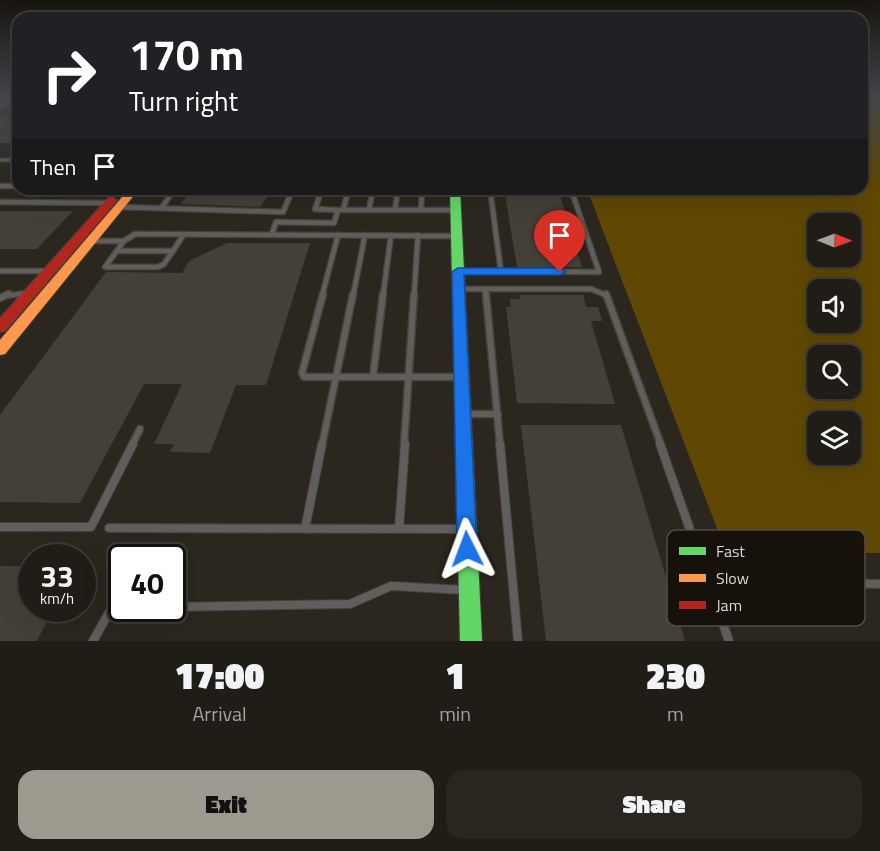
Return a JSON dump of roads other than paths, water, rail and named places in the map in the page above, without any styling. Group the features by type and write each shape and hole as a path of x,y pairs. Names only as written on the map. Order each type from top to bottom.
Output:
{"street":[{"path":"0,350 91,241 119,195"},
{"path":"0,327 48,271 126,195"},
{"path":"455,195 471,641"}],"lane":[{"path":"162,207 171,195"},
{"path":"0,202 162,207 172,210 283,212 290,195"},
{"path":"320,195 315,209 456,210"},
{"path":"272,234 276,222 334,223 347,195"},
{"path":"369,210 372,195"},
{"path":"395,210 397,195"},
{"path":"421,210 422,195"},
{"path":"491,195 501,272"},
{"path":"458,272 599,272 573,195"},
{"path":"184,234 164,264 158,267 105,267 124,241 135,234 184,234 272,234 457,236"},
{"path":"338,235 302,373 304,377 461,377"},
{"path":"304,529 365,235"},
{"path":"373,377 391,235"},
{"path":"399,529 418,235"},
{"path":"91,241 124,241"},
{"path":"117,251 173,251"},
{"path":"0,271 48,271"},
{"path":"459,289 591,289 609,295 691,530"},
{"path":"485,289 518,641"},
{"path":"0,290 29,293"},
{"path":"0,298 12,293"},
{"path":"462,414 498,414"},
{"path":"0,527 91,526 140,429"},
{"path":"109,528 466,529"},
{"path":"865,584 880,584"},
{"path":"186,607 350,604 391,586 470,590"},
{"path":"93,641 108,614"},
{"path":"724,626 729,641"}]}
